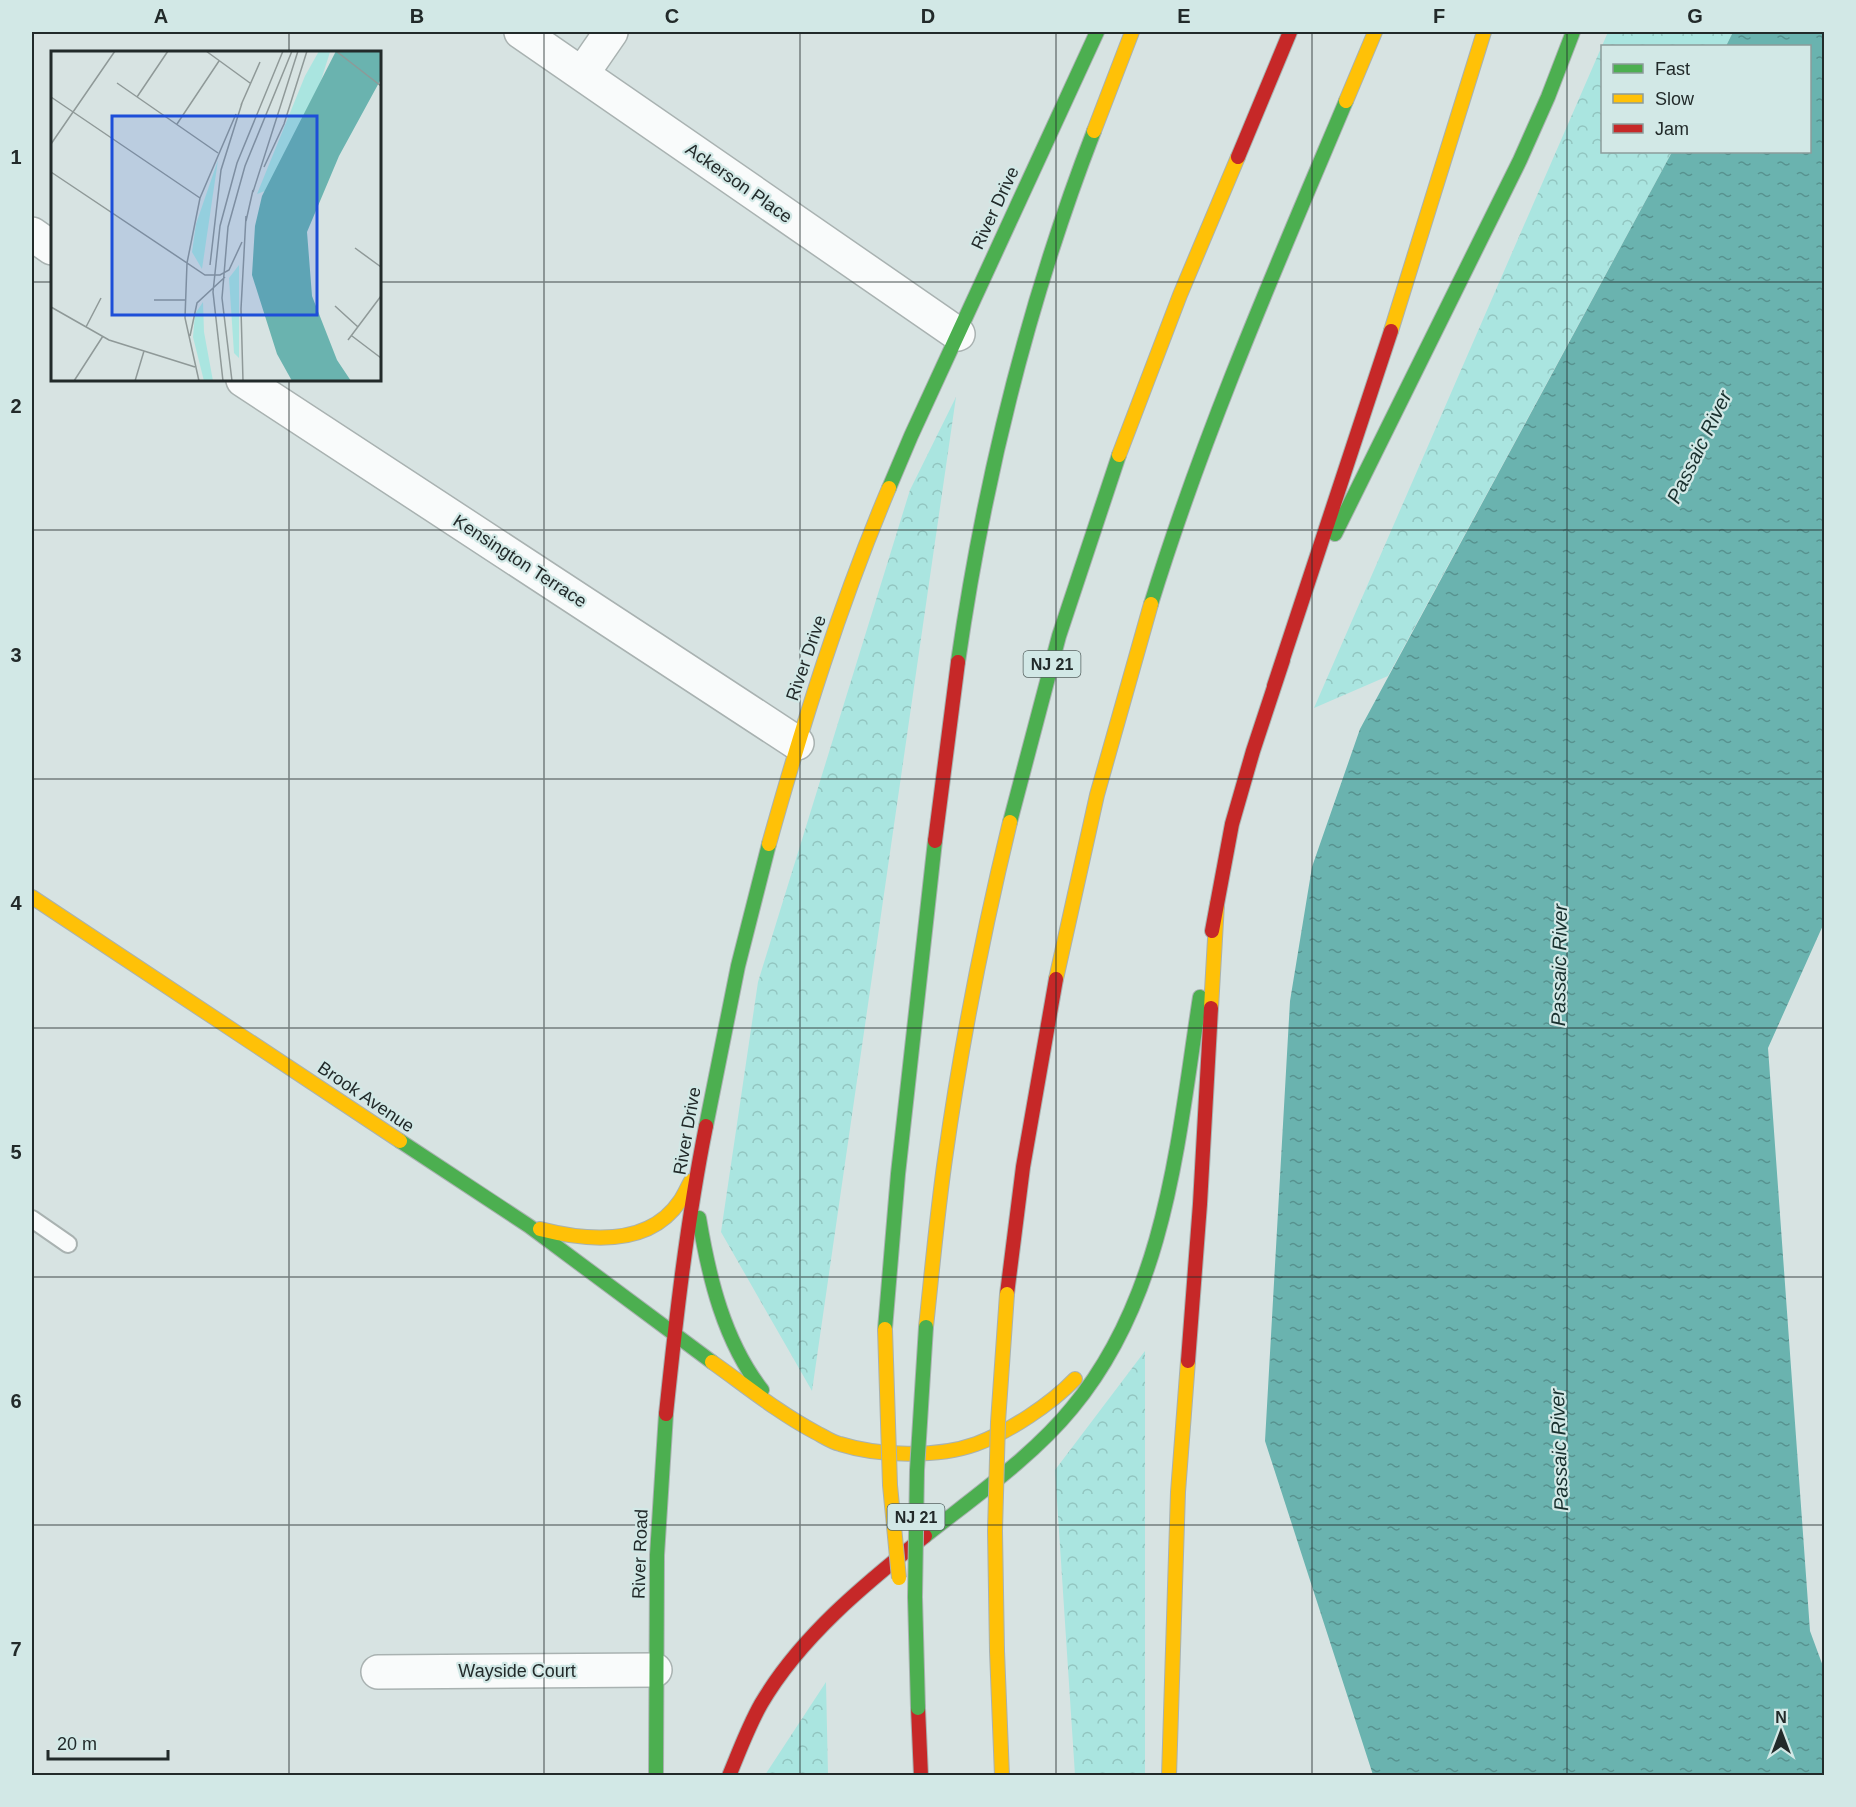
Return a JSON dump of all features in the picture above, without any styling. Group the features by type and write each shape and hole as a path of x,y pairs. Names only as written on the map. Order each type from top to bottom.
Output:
{"main road":[{"name":"River Drive","path":"674,1335 699,1160 738,966 796,743 871,531 958,334 1097,32"},
{"path":"918,1708 892,1530 886,1430 885,1329 890,1243 942,774 958,655 978,538 1007,406 1032,316 1079,170 1132,32"},
{"name":"NJ 21","path":"921,1776 915,1597 917,1470 926,1327 945,1160 972,994 1003,846 1040,703 1082,562 1183,288 1290,32"},
{"path":"1002,1776 995,1532 998,1422 1007,1294 1025,1150 1050,1006 1079,863 1115,724 1157,586 1204,454 1256,317 1375,32"},
{"path":"729,1776 766,1696 799,1651 881,1571 1034,1447 1073,1408 1109,1354 1131,1313 1147,1270 1162,1216 1232,824 1274,686 1386,349 1484,32"},
{"path":"1274,686 1305,601 1341,522 1525,149 1560,69 1573,32"},
{"name":"Brook Avenue","path":"32,897 529,1226 674,1335 796,1422"},
{"path":"1169,1776 1178,1492 1200,1204 1217,904"},
{"path":"699,1160 698,1209 705,1256 717,1303 735,1348 760,1387 796,1422 838,1444 880,1453 929,1453 975,1444 1019,1422 1061,1394 1096,1356 1124,1315 1147,1270"},
{"path":"529,1226 555,1234 585,1238 615,1238 643,1232 666,1218 685,1196 699,1160"},
{"name":"River Road","path":"656,1776 657,1545 663,1447 674,1335"}],"street":[{"name":"Ackerson Place","path":"521,32 958,334"},
{"path":"582,74 611,32"},
{"path":"32,234 51,247"},
{"name":"Kensington Terrace","path":"245,381 796,743"},
{"name":"Wayside Court","path":"378,1672 655,1670"}],"lane":[{"path":"32,1219 68,1244"}],"green space":[{"path":"1608,32 1733,32 1726,45 1602,45"},
{"path":"1601,48 1601,153 1671,153 1388,676 1314,708"},
{"path":"956,397 812,1391 721,1232 758,982 910,490"},
{"path":"1145,1351 1145,1775 1075,1775 1055,1470"},
{"path":"826,1682 828,1775 765,1775"}],"water":[{"name":"Passaic River","path":"1733,32 1824,32 1824,923 1768,1048 1810,1631 1824,1669 1824,1775 1373,1775 1265,1441 1290,1001 1312,867 1360,729 1671,153 1811,153 1811,45 1726,45"}],"traffic: fast":[{"path":"889,488 1097,32"},
{"path":"1335,534 1520,160 1573,32"},
{"path":"1151,604 1218,413 1346,101"},
{"path":"958,662 981,527 1011,393 1049,261 1094,131"},
{"path":"1010,822 1059,636 1119,455"},
{"path":"885,1329 898,1174 935,841"},
{"path":"706,1126 738,966 769,844"},
{"path":"925,1536 1002,1476 1056,1426 1072,1408 1104,1363 1129,1316 1148,1265 1163,1213 1175,1159 1200,997"},
{"path":"400,1141 529,1226 712,1362"},
{"path":"699,1218 713,1286 728,1330 749,1371 762,1390"},
{"path":"918,1708 915,1597 917,1470 926,1327"},
{"path":"656,1776 657,1555 666,1414"}],"traffic: slow":[{"path":"1094,131 1132,32"},
{"path":"1346,101 1375,32"},
{"path":"1391,331 1484,32"},
{"path":"1119,455 1180,295 1238,157"},
{"path":"769,844 823,664 854,576 889,488"},
{"path":"1056,979 1097,795 1151,604"},
{"path":"926,1327 942,1180 958,1074 982,947 1010,822"},
{"path":"32,897 400,1141"},
{"path":"1211,1008 1217,904"},
{"path":"540,1229 597,1238 634,1233 652,1226 667,1216 680,1201 691,1181"},
{"path":"997,1651 995,1531 998,1422 1007,1294"},
{"path":"885,1329 890,1485 899,1578"},
{"path":"1169,1776 1178,1492 1188,1361"},
{"path":"712,1362 802,1425 830,1440 855,1448 908,1454 961,1449 989,1439 1029,1416 1075,1379"},
{"path":"997,1651 1002,1776"}],"traffic: jam":[{"path":"1238,157 1290,32"},
{"path":"1274,686 1391,331"},
{"path":"1212,931 1232,824 1283,660"},
{"path":"935,841 958,662"},
{"path":"1007,1294 1023,1167 1056,979"},
{"path":"1188,1361 1211,1008"},
{"path":"666,1414 678,1306 706,1126"},
{"path":"729,1776 761,1704 795,1656 835,1613 925,1536"},
{"path":"918,1708 921,1776"}]}
